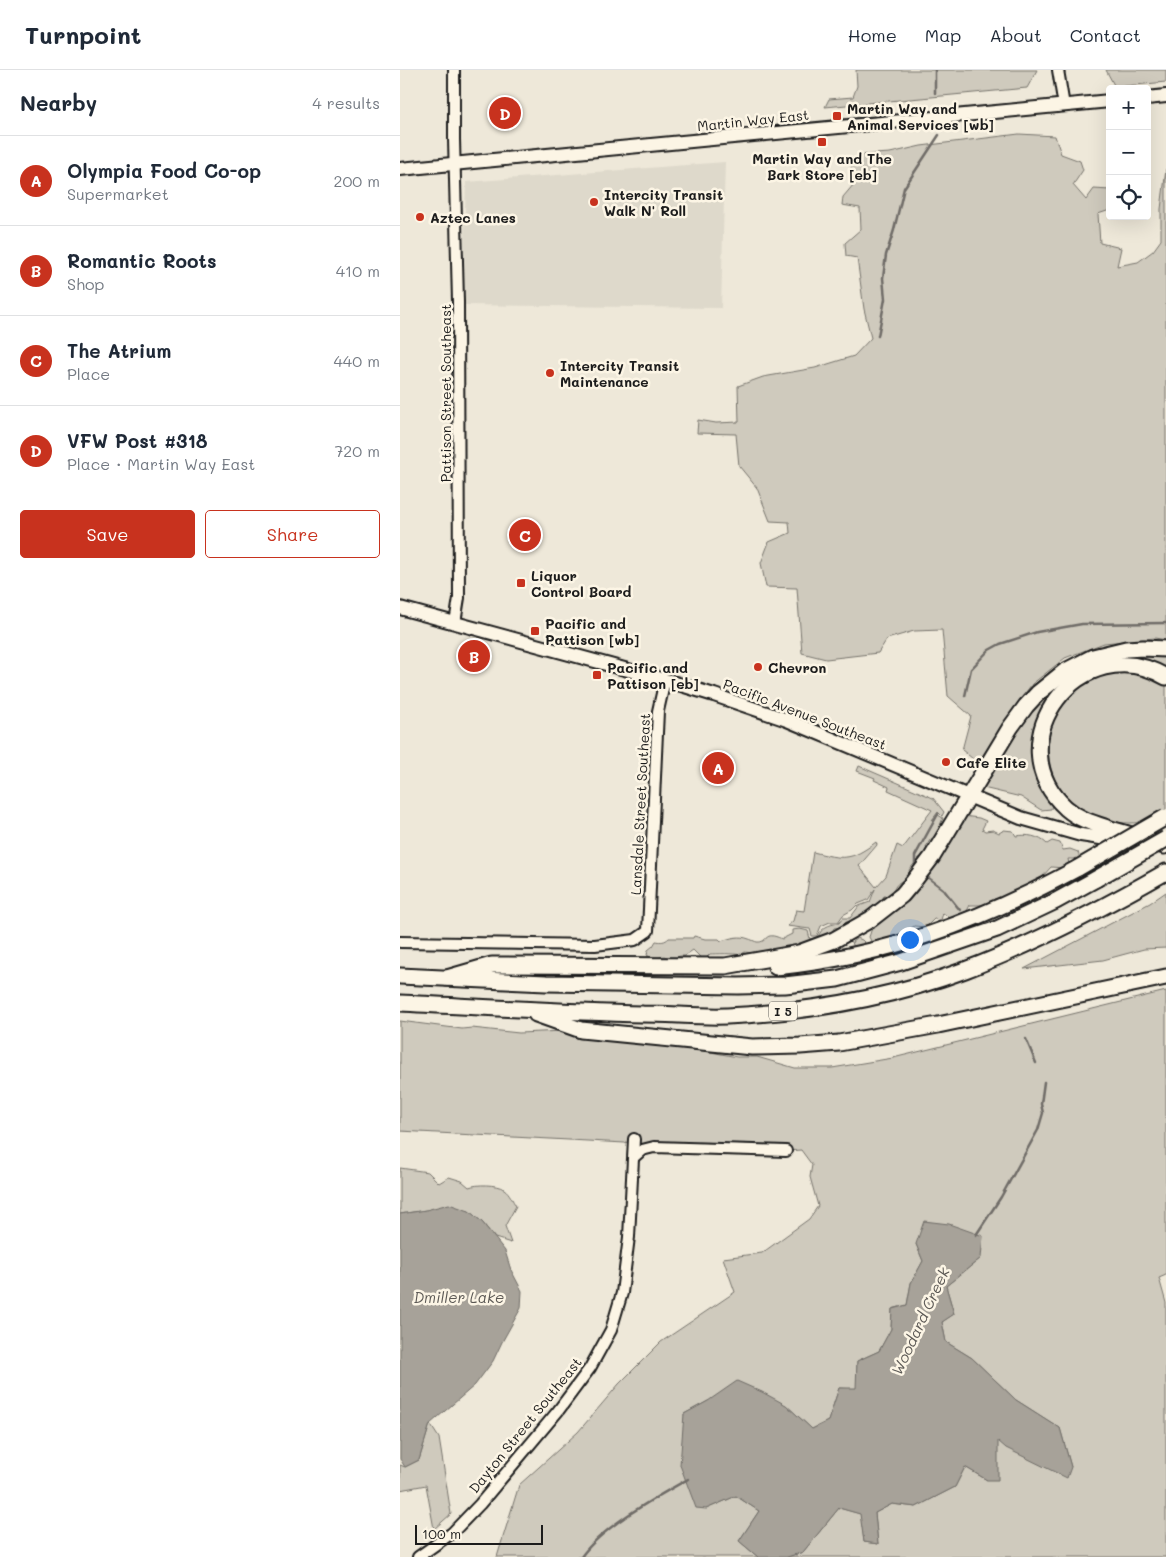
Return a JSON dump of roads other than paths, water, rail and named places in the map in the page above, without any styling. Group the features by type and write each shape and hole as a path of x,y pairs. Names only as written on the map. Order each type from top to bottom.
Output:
{"highway":[{"path":"725,966 799,953 834,940 871,919 902,895 932,857 1010,728 1026,706 1050,682 1064,672 1094,657 1126,649 1166,649"},
{"path":"1166,677 1146,668 1126,665 1103,667 1083,675 1067,686 1053,702 1044,722 1040,743 1041,758 1047,780 1052,791 1067,808 1080,818 1096,825 1166,844"},
{"path":"447,978 492,965 725,966 760,968 856,955 912,941 954,927 1003,906 1078,868 1166,817"},
{"name":"I 5","path":"400,976 546,983 738,986 785,985 837,979 901,962 997,929 1166,844"},
{"name":"I 5","path":"400,1003 604,1013 726,1016 846,1002 904,989 964,970 1022,945 1142,886 1166,872"},
{"path":"518,1008 581,1030 752,1047 800,1046 839,1043 938,1025 1166,976"}],"main road":[{"path":"1151,98 1166,96"},
{"name":"Martin Way East","path":"400,169 1106,101"},
{"name":"Pacific Avenue Southeast","path":"400,608 665,680 782,719 1021,818 1097,838 1166,844"}],"street":[{"name":"Pattison Street Southeast","path":"454,70 458,302 459,598 454,623"},
{"path":"1058,70 1064,106"},
{"name":"Lansdale Street Southeast","path":"400,942 595,945 635,940 648,931 657,726 665,680"},
{"name":"Dayton Street Southeast","path":"418,1557 452,1533 480,1504 558,1411 590,1368 611,1330 624,1284 629,1237 634,1139"},
{"path":"634,1157 642,1150 654,1147 786,1151"}],"water":[{"name":"Dmiller Lake","path":"449,1204 469,1211 482,1222 505,1251 511,1270 522,1291 521,1308 493,1361 475,1385 430,1424 419,1460 405,1467 400,1459 400,1214"},
{"path":"924,1221 949,1224 983,1236 981,1258 946,1286 954,1314 942,1322 946,1342 972,1358 1016,1400 1060,1428 1071,1467 1067,1478 1006,1448 998,1441 998,1480 987,1480 965,1467 955,1487 916,1507 892,1504 875,1513 878,1544 864,1542 860,1514 839,1508 803,1552 787,1557 758,1557 739,1541 759,1511 736,1496 706,1509 696,1508 680,1465 684,1414 708,1401 737,1381 786,1405 812,1429 828,1421 839,1388 856,1388 857,1361 879,1351 891,1329 892,1309 907,1305 911,1283 923,1261 916,1244"}],"waterway":[{"path":"935,70 935,93"},
{"path":"878,336 885,299 883,278 886,255 904,188 939,135"},
{"name":"Woodard Creek","path":"965,696 971,669 989,650 1000,644 1037,632 1082,624 1166,623"},
{"name":"Woodard Creek","path":"915,867 915,856 938,814"},
{"name":"Woodard Creek","path":"926,876 943,889 960,910"},
{"name":"Woodard Creek","path":"1026,1039 1036,1063"},
{"name":"Woodard Creek","path":"976,1235 1001,1197 1038,1130 1043,1113 1041,1104 1044,1082"},
{"name":"Woodard Creek","path":"581,1557 590,1546 616,1524 688,1479"}],"place":[{"name":"VFW Post #318","path":"505,113"},
{"name":"Martin Way and Animal Services [wb]","path":"837,116"},
{"name":"Martin Way and The Bark Store [eb]","path":"822,142"},
{"name":"Intercity Transit Walk N' Roll","path":"594,202"},
{"name":"Aztec Lanes","path":"420,217"},
{"name":"Intercity Transit Maintenance","path":"550,373"},
{"name":"The Atrium","path":"525,535"},
{"name":"Liquor Control Board","path":"521,583"},
{"name":"Pacific and Pattison [wb]","path":"535,631"},
{"name":"Romantic Roots","path":"474,656"},
{"name":"Chevron","path":"758,667"},
{"name":"Pacific and Pattison [eb]","path":"597,675"},
{"name":"Cafe Elite","path":"946,762"},
{"name":"Olympia Food Co-op","path":"718,768"}]}
